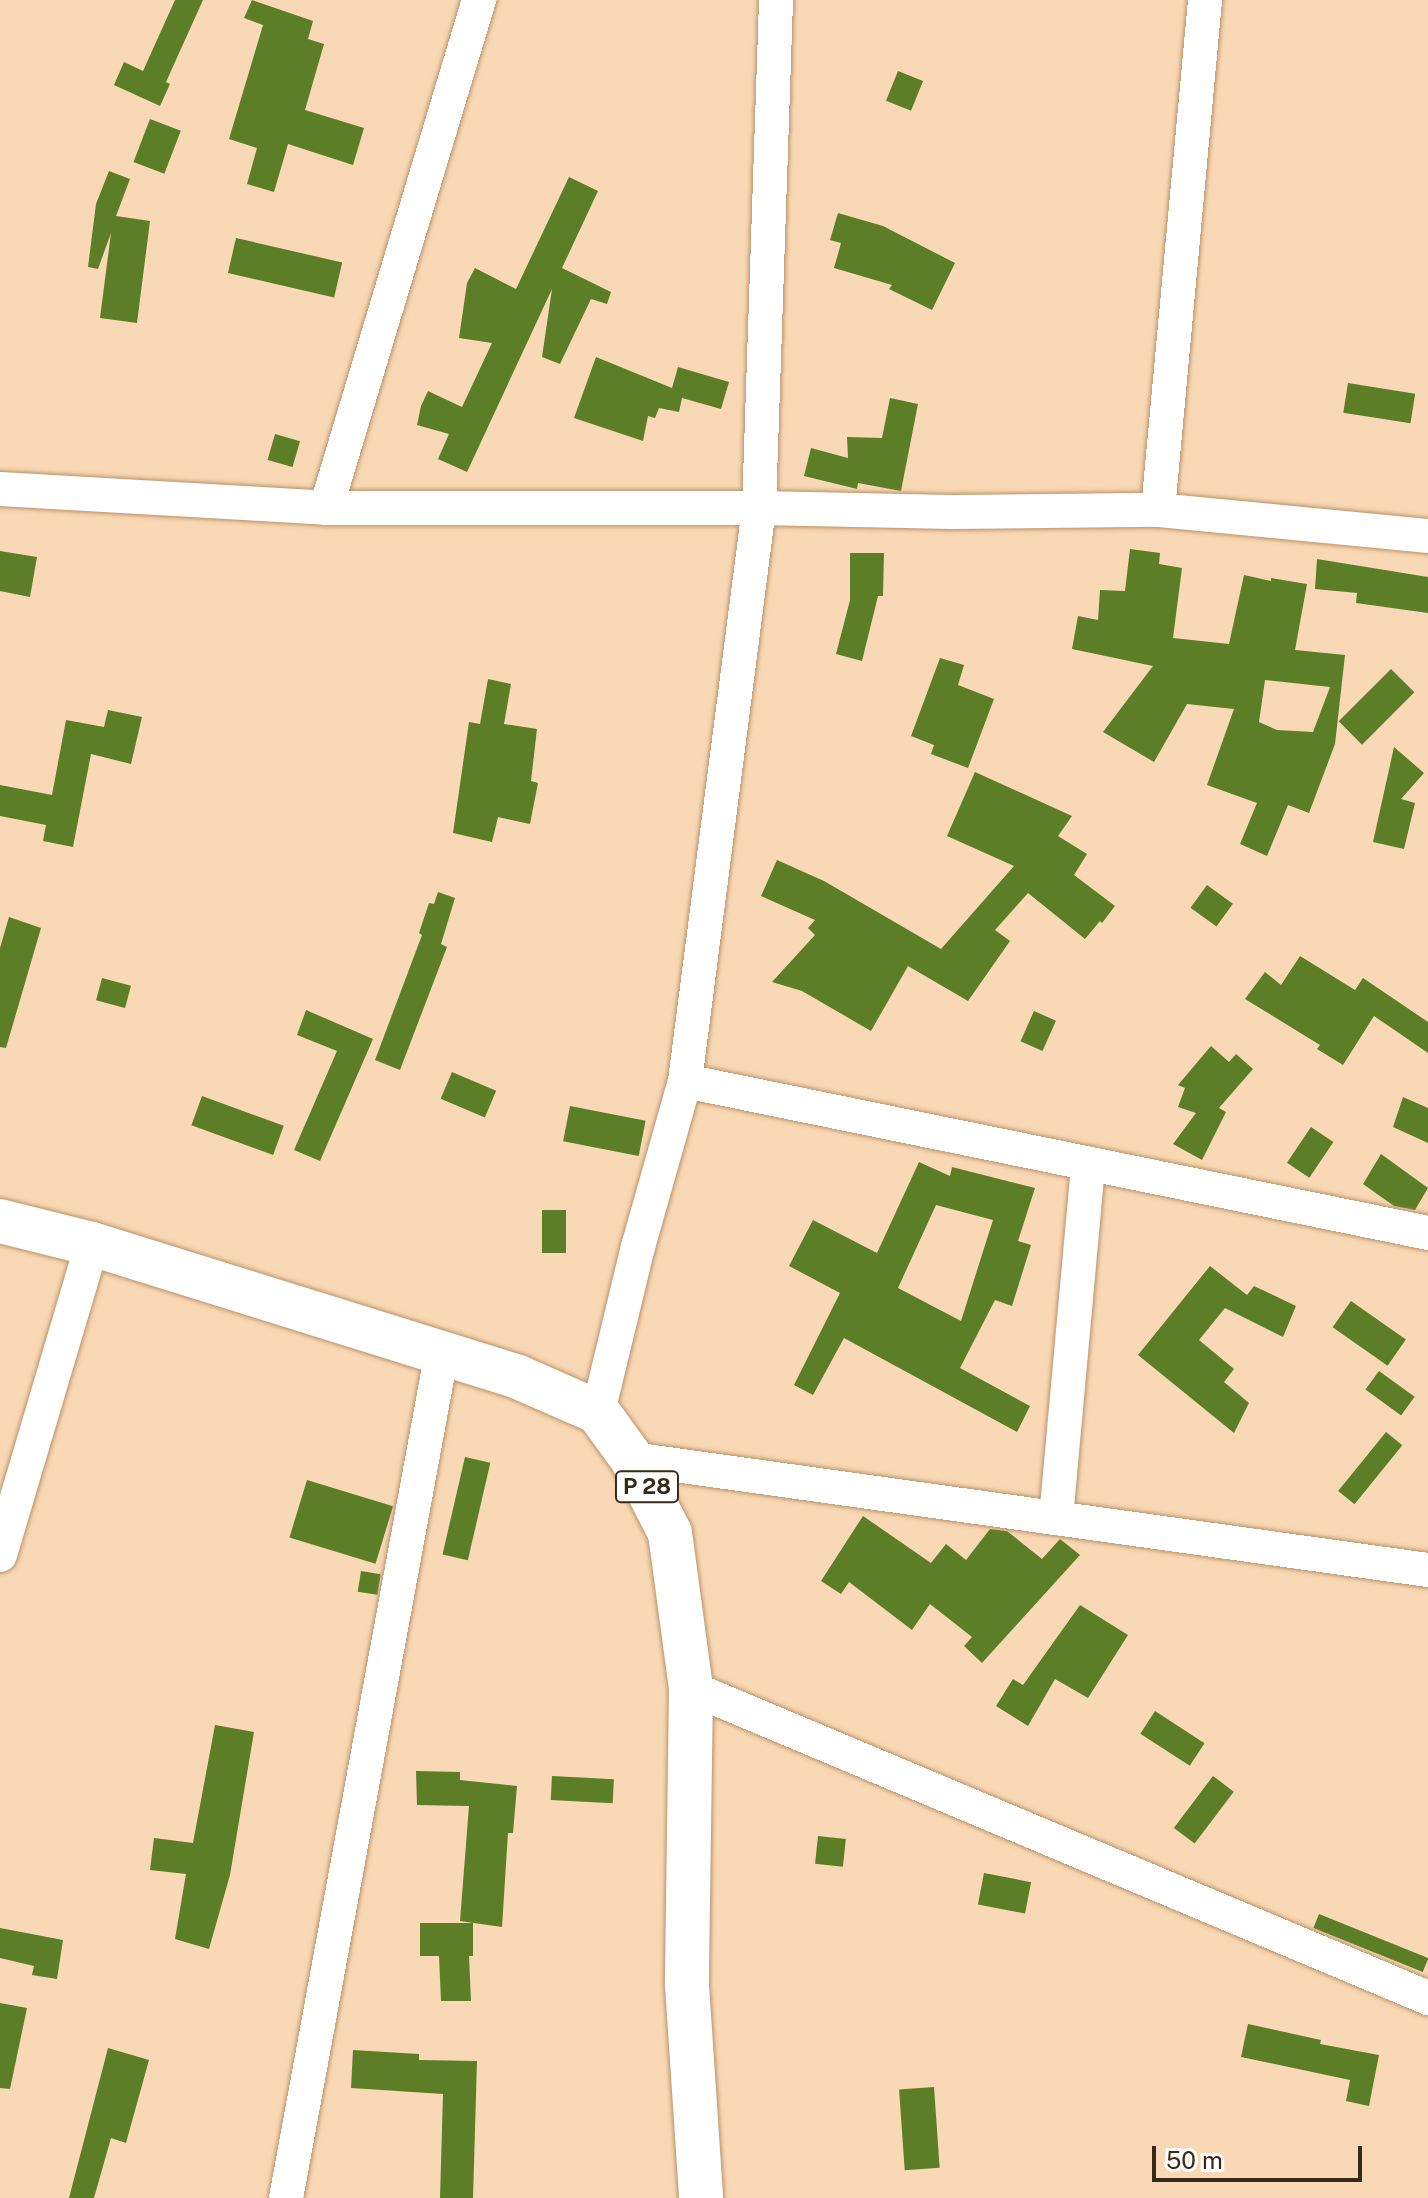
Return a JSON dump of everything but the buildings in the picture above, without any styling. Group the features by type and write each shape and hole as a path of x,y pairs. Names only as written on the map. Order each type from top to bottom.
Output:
{"main road":[{"path":"0,1221 92,1244 442,1351 518,1377 598,1412"},
{"name":"P 28","path":"598,1412 632,1459 670,1533 691,1688 687,1985 701,2198"}],"street":[{"path":"326,508 479,0"},
{"path":"598,1412 638,1247 685,1081 759,508 776,0"},
{"path":"1158,510 1205,0"},
{"path":"0,489 326,508 759,508 952,512 1158,510 1428,536"},
{"path":"685,1081 1428,1233"},
{"path":"1056,1518 1088,1163"},
{"path":"0,1555 92,1244"},
{"path":"286,2198 442,1351"},
{"path":"632,1459 1428,1570"},
{"path":"691,1688 1428,1998"}]}
